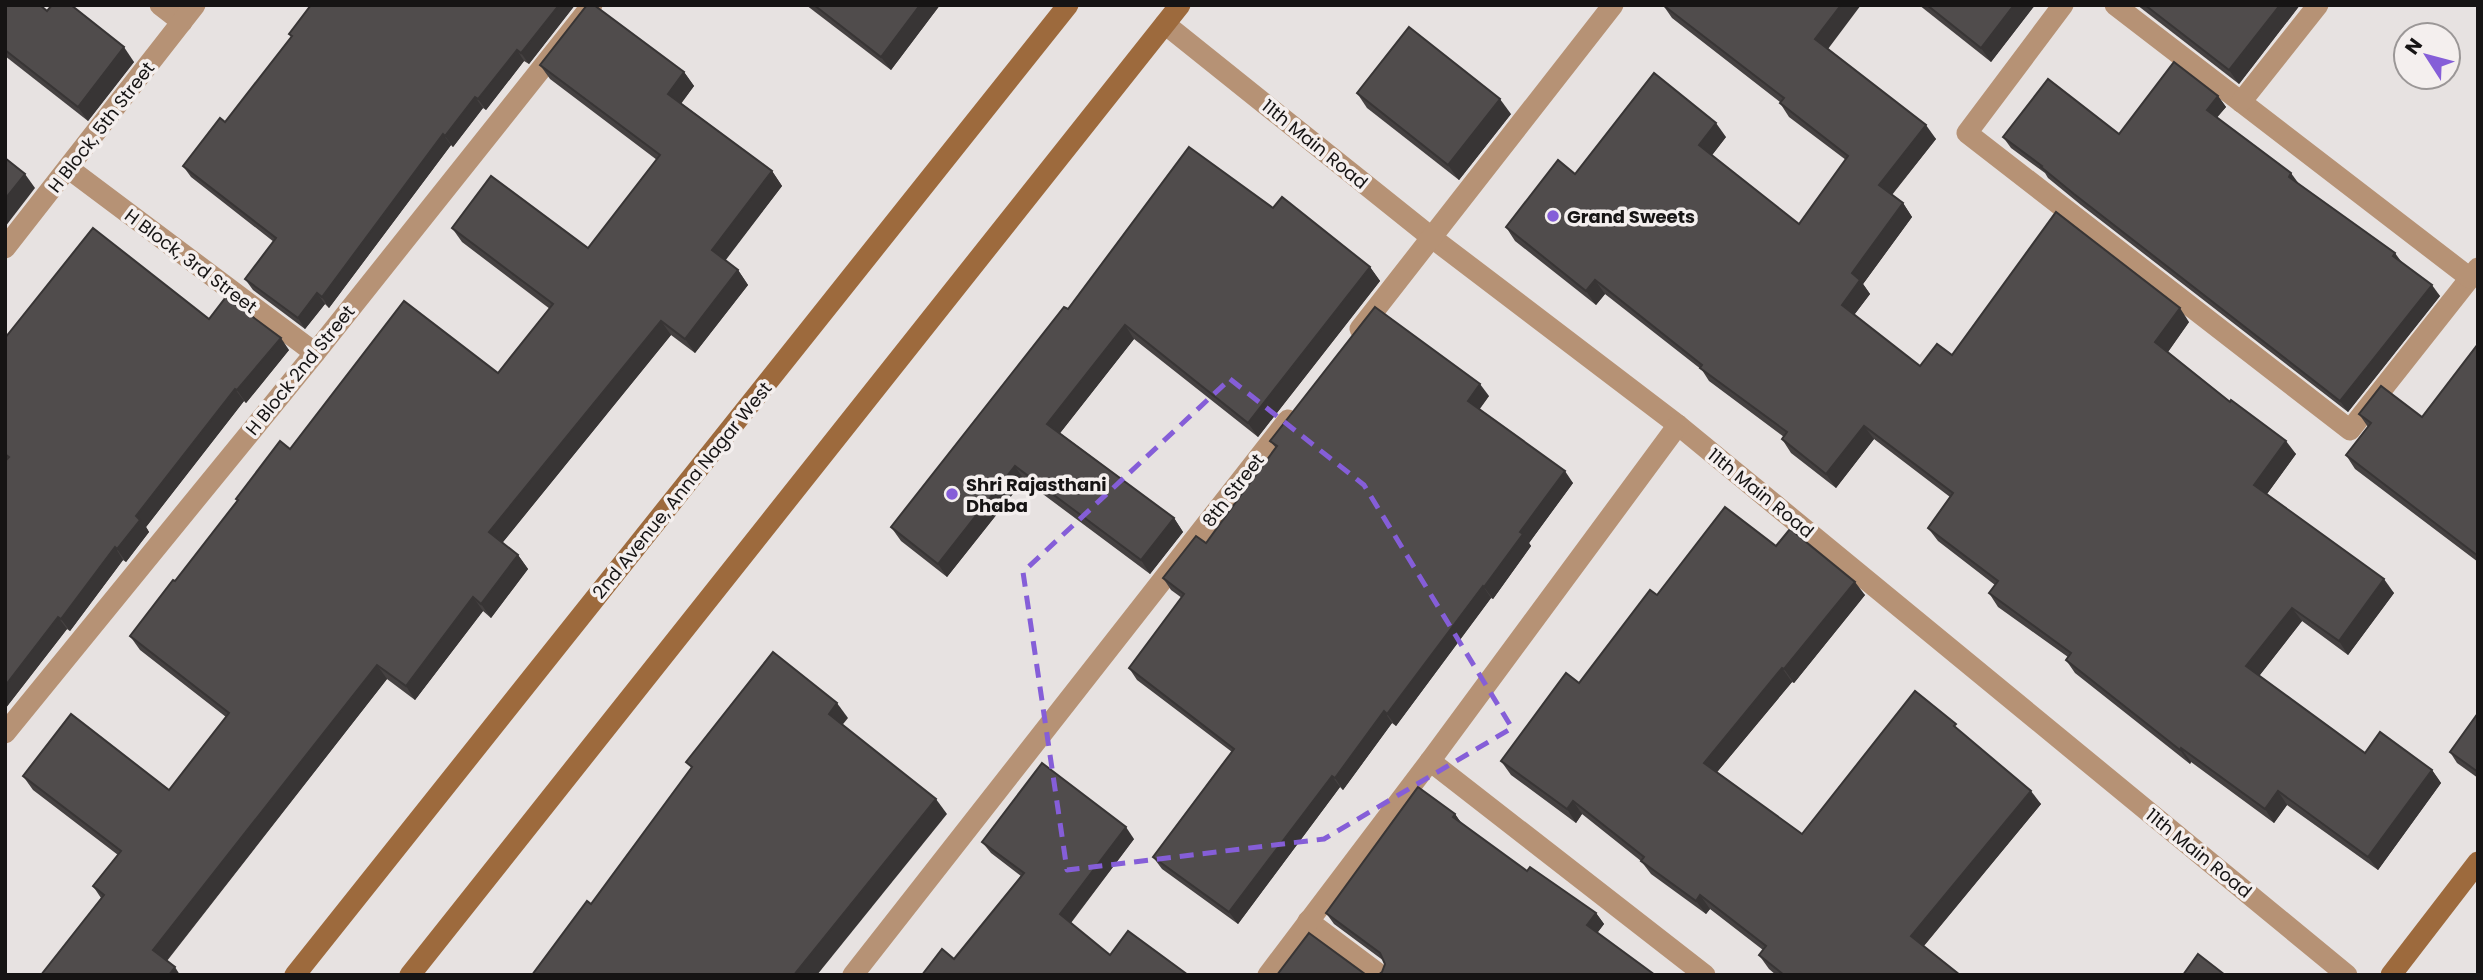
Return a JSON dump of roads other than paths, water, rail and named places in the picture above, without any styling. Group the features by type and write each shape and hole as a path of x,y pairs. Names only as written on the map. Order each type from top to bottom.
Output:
{"main road":[{"name":"2nd Avenue, Anna Nagar West","path":"295,975 1068,5"},
{"path":"410,975 1180,5"},
{"path":"2391,975 2478,862"}],"street":[{"path":"160,5 189,14"},
{"name":"H Block 2nd Street","path":"5,733 315,353 592,5"},
{"path":"1345,347 1613,5"},
{"path":"2063,5 1967,133 2350,430 2474,273 2241,102 2115,5"},
{"path":"2241,102 2318,5"},
{"name":"H Block, 5th Street","path":"5,248 189,14"},
{"name":"11th Main Road","path":"1165,24 1431,237 1678,425 2347,975"},
{"name":"H Block, 3rd Street","path":"68,168 315,353"},
{"name":"8th Street","path":"853,975 1302,402"},
{"path":"1268,975 1678,425"},
{"path":"1430,761 1705,975"},
{"path":"1308,921 1380,975"}],"place":[{"name":"Grand Sweets","path":"1553,216"},
{"name":"Shri Rajasthani Dhaba","path":"952,494"}]}
